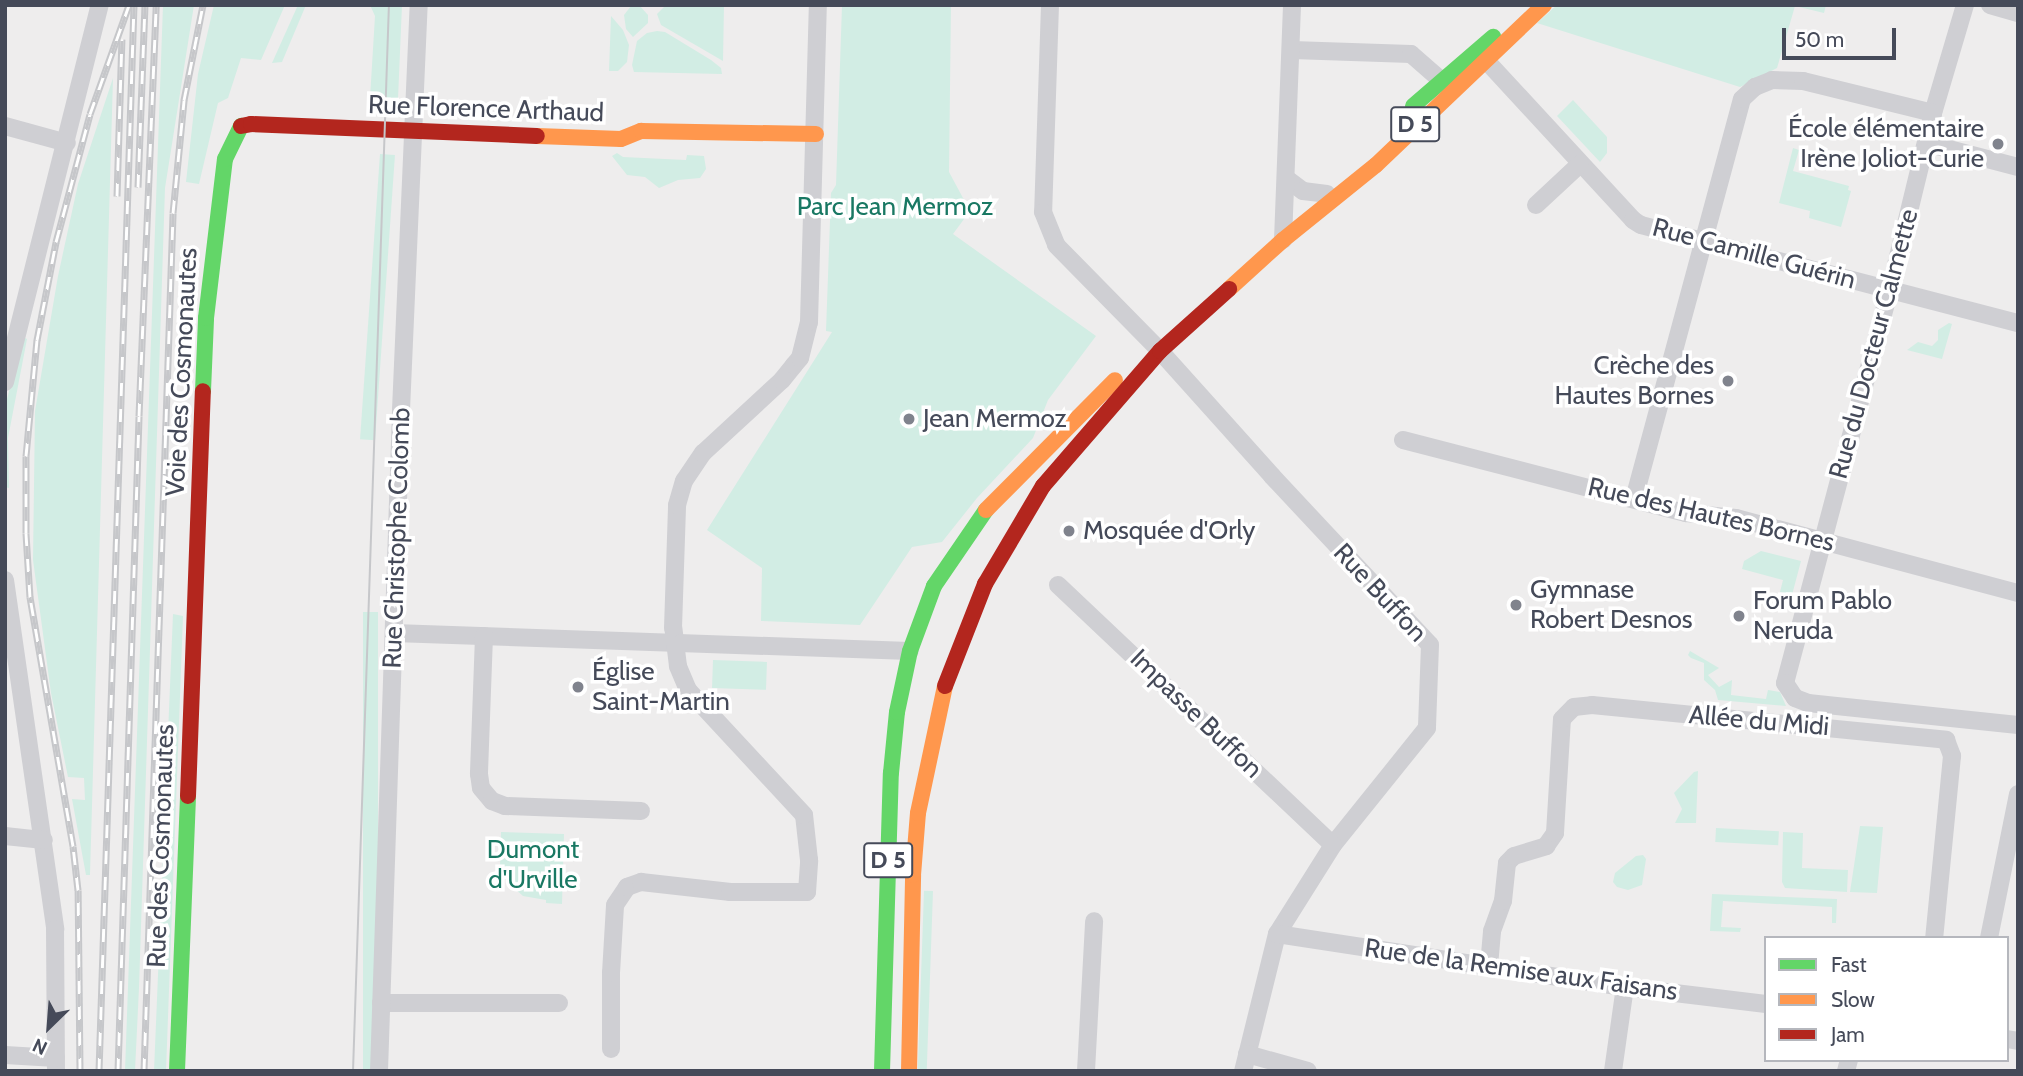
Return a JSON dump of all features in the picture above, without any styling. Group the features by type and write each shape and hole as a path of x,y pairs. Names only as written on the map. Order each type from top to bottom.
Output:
{"main road":[{"name":"D 5","path":"909,1071 918,813 940,700 985,584 1043,486 1160,351 1283,240 1365,174 1433,108 1455,93 1482,56 1529,5"},
{"name":"D 5","path":"1404,115 1441,78 1482,56 1544,5"},
{"name":"Rue Florence Arthaud","path":"238,127 251,124 608,139 621,139 641,131 816,134"},
{"name":"Voie des Cosmonautes","path":"194,623 206,318 225,159 238,127"},
{"name":"D 5","path":"1283,240 1376,142"},
{"name":"D 5","path":"882,1071 891,773 897,712 910,651 934,586 985,512 1128,368 1160,351"},
{"name":"Rue des Cosmonautes","path":"177,1071 194,623"}],"street":[{"path":"5,382 100,5"},
{"name":"Rue Christophe Colomb","path":"379,1071 411,131 419,5"},
{"path":"611,1049 611,973 615,905 627,887 641,882 730,892 807,892 809,860 804,815 688,690 678,666 674,641 677,505 684,481 702,453 782,380 800,358 809,322 818,5"},
{"name":"Rue Buffon","path":"1050,5 1043,212 1056,245 1160,351 1272,477 1430,645 1427,728 1333,845 1277,934 1245,1062"},
{"path":"1283,240 1292,5"},
{"name":"Rue du Docteur Calmette","path":"1965,5 1933,113 1785,683 1795,698 1808,703 2018,725"},
{"path":"1990,5 2018,13"},
{"path":"1292,50 1411,54 1455,93"},
{"name":"Rue Camille Guérin","path":"1482,56 1633,220 1702,241 2018,323"},
{"path":"1634,499 1742,99 1755,87 1772,80 1813,82 1933,113"},
{"path":"5,126 67,143"},
{"path":"1926,143 2018,167"},
{"path":"1536,205 1580,164"},
{"path":"1287,179 1303,191 1327,194"},
{"name":"Rue des Hautes Bornes","path":"1403,440 1686,513 1736,518 2018,593"},
{"path":"5,580 55,929 56,1064 5,1055"},
{"name":"Impasse Buffon","path":"1058,585 1333,845"},
{"path":"394,633 910,651"},
{"path":"484,636 479,774 481,789 492,802 505,806 641,811"},
{"name":"Allée du Midi","path":"1489,966 1492,931 1503,905 1507,863 1514,856 1546,846 1555,833 1562,719 1567,712 1592,705 1941,738 1950,744 1952,756 1934,936"},
{"path":"1989,936 2018,794"},
{"path":"5,836 44,840"},
{"path":"1086,1071 1094,921"},
{"name":"Rue de la Remise aux Faisans","path":"1277,934 1625,987 1764,1004"},
{"path":"1614,1071 1625,987"},
{"path":"381,1003 559,1003"},
{"path":"1245,1062 1308,1071"}],"green space":[{"path":"163,5 194,5 165,188 139,988 135,1071 125,1071"},
{"path":"214,5 285,5 261,60 241,58 228,98 218,103 199,184 186,182 198,74"},
{"path":"298,5 306,5 282,62 272,63"},
{"path":"370,5 402,5 398,99 370,98 375,16"},
{"path":"639,5 648,15 648,23 633,37 626,29 624,15 631,6"},
{"path":"666,5 724,5 723,61 661,25 657,14"},
{"name":"Jean Mermoz","path":"842,5 951,5 949,172 970,211 953,234 1096,336 1048,400 1033,438 977,498 942,542 912,547 860,625 761,621 762,568 707,530 832,332 826,331 831,193 836,185"},
{"path":"1557,5 1826,5 1824,13 1795,6 1777,68 1740,87 1537,23"},
{"path":"611,16 623,30 629,45 627,62 618,71 609,71"},
{"path":"665,32 711,60 721,68 722,74 634,72 632,65 637,41 647,33"},
{"path":"113,78 90,875 86,875 72,799 85,800 84,778 68,777 51,693 33,560 35,411 58,276 78,184"},
{"path":"1573,100 1607,137 1607,153 1600,162 1557,116"},
{"path":"1793,148 1799,150 1793,171 1849,186 1848,190 1851,191 1841,227 1809,218 1810,211 1779,203"},
{"path":"617,153 623,157 686,160 687,155 704,156 706,169 700,178 678,180 659,188 645,177 627,175 612,156"},
{"path":"380,154 395,155 375,440 360,439"},
{"path":"1949,323 1952,324 1942,359 1907,350 1918,342 1932,346 1938,340 1938,330"},
{"path":"23,337 27,339 8,438 9,488 5,487 5,407"},
{"path":"1761,551 1801,561 1792,595 1780,592 1783,580 1742,569 1744,561"},
{"path":"363,612 378,612 378,1071 363,1071"},
{"path":"173,614 183,616 166,1071 154,1071"},
{"path":"1690,651 1719,668 1708,675 1719,687 1732,680 1731,695 1766,699 1768,690 1780,692 1786,706 1718,700 1715,690 1704,680 1704,663 1691,658 1688,655"},
{"path":"713,660 767,662 766,690 712,688"},
{"path":"1698,771 1696,823 1675,823 1682,809 1674,793"},
{"path":"1860,826 1883,827 1877,893 1850,892"},
{"path":"1716,828 1779,831 1778,845 1715,842"},
{"name":"Dumont d'Urville","path":"501,832 564,834 562,904 546,903 546,900 523,896 506,881 500,866"},
{"path":"1783,832 1803,833 1802,868 1848,870 1847,892 1785,888 1782,882"},
{"path":"1643,855 1646,859 1642,885 1628,890 1617,887 1613,882 1615,873 1636,856"},
{"path":"924,891 933,891 927,1071 918,1071"},
{"path":"1712,894 1837,899 1836,923 1832,923 1832,907 1723,901 1721,927 1741,928 1740,932 1710,931"}],"tram line":[{"path":"353,1071 389,5"}],"railway":[{"path":"80,1071 78,890 73,846 30,597 26,533 26,456 37,340 56,242 90,114 129,5"},
{"path":"99,1071 134,5"},
{"path":"138,187 145,5"},
{"path":"118,1071 139,416 156,5"},
{"path":"144,1071 173,213 184,100 203,5"},
{"path":"117,196 122,39"}],"traffic: fast":[{"path":"1413,106 1493,37"},
{"path":"203,391 206,318 225,159 241,126"},
{"path":"882,1071 891,773 897,712 910,651 934,586 986,510"},
{"path":"177,1071 188,796"}],"traffic: slow":[{"path":"1229,289 1283,240 1376,165 1544,5"},
{"path":"537,136 621,139 641,131 816,134"},
{"path":"986,510 1115,380"},
{"path":"909,1071 913,875 918,813 945,686"}],"traffic: jam":[{"path":"241,126 251,124 537,136"},
{"path":"945,686 985,584 1043,486 1160,351 1229,289"},
{"path":"188,796 203,391"}],"place":[{"name":"École élémentaire Irène Joliot-Curie","path":"1998,144"},
{"name":"Crèche des Hautes Bornes","path":"1728,381"},
{"name":"Jean Mermoz","path":"909,419"},
{"name":"Mosquée d'Orly","path":"1069,531"},
{"name":"Gymnase Robert Desnos","path":"1516,605"},
{"name":"Forum Pablo Neruda","path":"1739,616"},
{"name":"Église Saint-Martin","path":"578,687"}],"park label":[{"name":"Parc Jean Mermoz","path":"895,207"}]}
